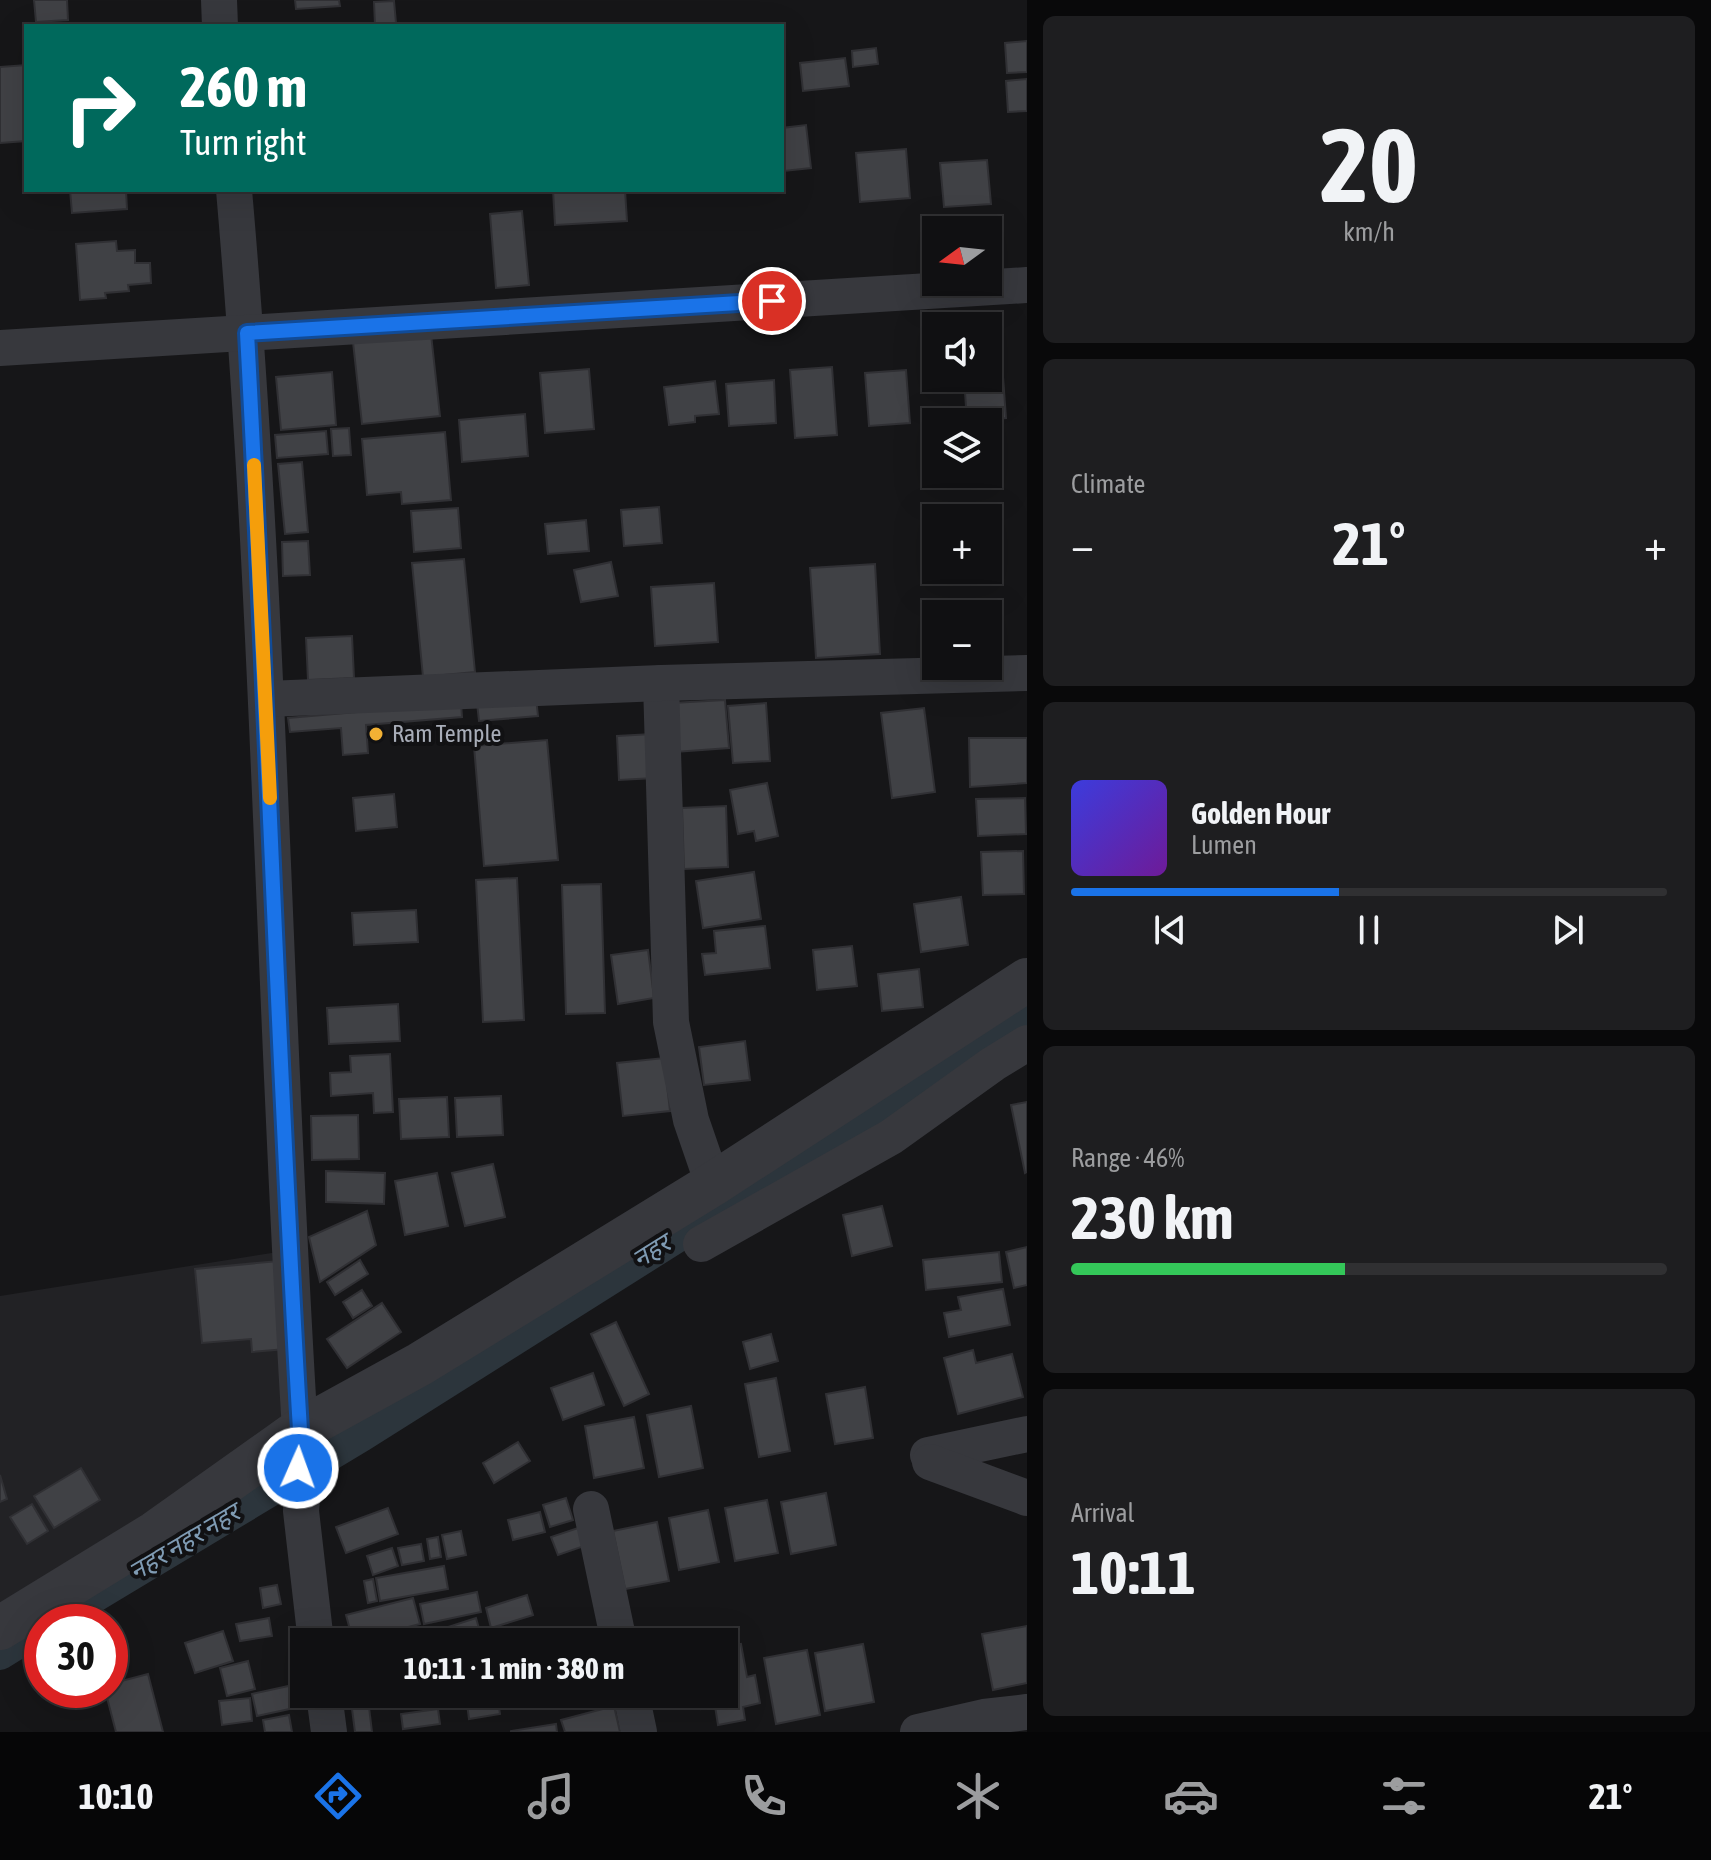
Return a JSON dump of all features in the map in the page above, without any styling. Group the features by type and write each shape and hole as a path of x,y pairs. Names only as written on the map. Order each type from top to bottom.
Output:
{"street":[{"path":"219,0 220,24"},
{"path":"234,192 247,333 267,699 297,1440 303,1486 301,1511 314,1628"},
{"path":"0,348 1027,285"},
{"path":"267,699 661,683 1027,673"},
{"path":"661,683 671,1022 691,1120 713,1184"},
{"path":"0,1628 155,1533 297,1440 713,1184 1027,980"},
{"path":"701,1244 891,1137 1027,1043"},
{"path":"1027,1434 929,1459 1027,1498"},
{"path":"591,1509 616,1628"},
{"path":"326,1708 329,1732"},
{"path":"634,1708 639,1732"},
{"path":"918,1732 984,1717 1027,1712"}],"shaded area":[{"path":"278,1252 297,1420 0,1603 0,1296"}],"building":[{"path":"34,0 67,0 68,20 36,22"},
{"path":"295,0 339,0 340,6 296,9"},
{"path":"394,1 396,23 375,24 374,2"},
{"path":"1027,41 1027,72 1007,73 1005,43"},
{"path":"876,48 878,64 853,67 852,51"},
{"path":"845,58 849,86 803,91 800,63"},
{"path":"24,65 24,141 0,143 0,67"},
{"path":"1027,79 1027,111 1008,112 1006,81"},
{"path":"806,125 811,168 784,171 784,128"},
{"path":"906,149 910,198 860,202 856,153"},
{"path":"987,160 991,204 944,207 940,163"},
{"path":"70,192 126,192 127,209 72,213"},
{"path":"553,192 625,192 627,221 555,225"},
{"path":"522,211 529,285 496,288 490,214"},
{"path":"116,241 117,251 135,250 135,263 150,263 151,283 128,285 129,291 105,293 106,298 80,300 76,244"},
{"path":"431,334 440,416 362,424 353,342"},
{"path":"1002,363 1006,418 1002,418 1002,408 966,408 965,392 1002,392"},
{"path":"832,367 837,435 795,438 790,370"},
{"path":"589,369 594,429 545,433 540,373"},
{"path":"906,370 910,423 869,426 865,373"},
{"path":"332,372 336,425 281,430 276,377"},
{"path":"774,380 776,423 729,426 726,384"},
{"path":"715,381 719,414 695,416 695,422 669,425 664,387"},
{"path":"525,414 528,456 462,462 459,420"},
{"path":"349,428 351,455 333,456 331,429"},
{"path":"326,431 328,454 277,458 275,435"},
{"path":"445,432 451,500 402,504 401,492 367,495 362,439"},
{"path":"302,462 308,532 285,534 278,464"},
{"path":"659,507 662,543 624,546 621,510"},
{"path":"458,508 461,548 414,552 411,511"},
{"path":"586,520 589,551 548,554 545,524"},
{"path":"308,541 310,575 283,576 282,542"},
{"path":"464,559 475,672 423,677 412,563"},
{"path":"611,562 618,596 581,602 574,570"},
{"path":"875,564 880,654 816,658 810,568"},
{"path":"714,583 718,642 655,646 651,587"},
{"path":"352,636 354,678 308,680 306,638"},
{"path":"536,698 538,716 479,721 477,703"},
{"path":"725,700 729,748 675,752 672,703"},
{"path":"461,703 462,717 366,725 368,753 343,755 341,728 290,732 288,718"},
{"path":"766,703 770,761 733,763 728,706"},
{"path":"924,708 935,792 892,798 881,713"},
{"path":"652,734 655,778 619,780 617,736"},
{"path":"969,738 1027,738 1027,783 970,787"},
{"path":"547,740 558,860 484,866 474,746"},
{"path":"767,783 778,836 756,841 754,831 738,834 730,790"},
{"path":"394,794 397,827 356,831 353,798"},
{"path":"1025,798 1026,834 978,836 976,799"},
{"path":"726,806 728,867 684,869 682,808"},
{"path":"1023,851 1024,894 983,895 981,852"},
{"path":"754,872 761,919 703,928 696,881"},
{"path":"517,878 524,1020 483,1022 476,880"},
{"path":"601,884 605,1013 566,1014 562,885"},
{"path":"961,897 968,945 921,952 914,904"},
{"path":"416,910 418,942 354,945 352,913"},
{"path":"765,926 770,968 705,975 702,954 716,953 714,931"},
{"path":"852,946 857,986 817,990 813,950"},
{"path":"648,950 654,998 618,1004 611,955"},
{"path":"919,969 923,1007 882,1011 878,974"},
{"path":"398,1004 400,1041 329,1044 327,1008"},
{"path":"745,1041 750,1080 704,1085 699,1047"},
{"path":"390,1054 393,1112 374,1113 373,1093 331,1096 330,1073 351,1072 350,1056"},
{"path":"664,1058 670,1111 623,1116 617,1063"},
{"path":"501,1096 503,1135 457,1137 455,1098"},
{"path":"447,1097 449,1137 401,1139 399,1099"},
{"path":"1027,1102 1027,1172 1025,1173 1011,1105"},
{"path":"358,1115 359,1159 312,1160 311,1116"},
{"path":"493,1164 505,1217 465,1226 452,1173"},
{"path":"326,1171 385,1173 384,1204 326,1202"},
{"path":"437,1173 448,1226 405,1235 395,1181"},
{"path":"882,1206 892,1246 852,1256 843,1215"},
{"path":"367,1211 376,1245 320,1282 309,1237"},
{"path":"1027,1247 1027,1285 1014,1288 1006,1252"},
{"path":"999,1252 1002,1282 926,1290 923,1260"},
{"path":"360,1260 368,1274 335,1295 327,1282"},
{"path":"278,1261 286,1349 252,1352 251,1339 202,1343 195,1269"},
{"path":"1003,1289 1010,1325 949,1337 944,1313 961,1310 958,1297"},
{"path":"362,1290 372,1306 353,1318 343,1302"},
{"path":"382,1303 401,1332 347,1368 327,1339"},
{"path":"616,1322 649,1394 624,1406 591,1334"},
{"path":"771,1334 778,1361 750,1369 743,1342"},
{"path":"973,1350 976,1363 1012,1354 1023,1397 958,1414 944,1358"},
{"path":"593,1373 604,1405 563,1420 551,1388"},
{"path":"776,1378 790,1451 759,1457 745,1384"},
{"path":"865,1387 873,1438 835,1444 826,1394"},
{"path":"691,1406 703,1468 659,1477 647,1415"},
{"path":"634,1417 644,1468 594,1478 585,1426"},
{"path":"518,1442 530,1461 494,1483 483,1463"},
{"path":"81,1468 100,1500 54,1528 34,1496"},
{"path":"0,1475 7,1499 0,1502"},
{"path":"826,1493 836,1545 791,1554 781,1502"},
{"path":"566,1498 573,1520 550,1527 543,1505"},
{"path":"767,1500 778,1553 735,1561 725,1508"},
{"path":"32,1504 48,1531 27,1544 10,1517"},
{"path":"388,1508 398,1534 346,1553 336,1527"},
{"path":"708,1510 719,1562 679,1570 669,1518"},
{"path":"540,1512 545,1532 513,1540 508,1520"},
{"path":"657,1522 669,1581 625,1589 613,1531"},
{"path":"587,1525 593,1543 558,1555 551,1537"},
{"path":"461,1531 466,1555 447,1559 442,1535"},
{"path":"438,1537 441,1557 430,1559 427,1539"},
{"path":"421,1544 424,1561 402,1565 398,1548"},
{"path":"392,1548 398,1566 373,1575 367,1556"},
{"path":"444,1566 448,1589 380,1601 376,1578"},
{"path":"373,1579 377,1601 368,1603 364,1581"},
{"path":"277,1585 281,1604 263,1608 260,1588"},
{"path":"477,1592 481,1612 424,1624 420,1604"},
{"path":"527,1595 533,1615 491,1628 486,1608"},
{"path":"413,1598 420,1624 404,1628 350,1628 346,1615"},
{"path":"269,1618 272,1636 240,1641 236,1624"},
{"path":"476,1618 479,1628 445,1628"},
{"path":"1027,1626 1027,1683 993,1690 982,1634"},
{"path":"223,1631 233,1661 195,1673 185,1643"},
{"path":"741,1644 747,1677 755,1675 760,1703 743,1707 745,1720 718,1725 715,1708 738,1708 738,1645"},
{"path":"863,1644 874,1702 825,1711 815,1653"},
{"path":"807,1650 820,1715 776,1724 764,1658"},
{"path":"248,1661 255,1689 227,1696 220,1668"},
{"path":"148,1674 163,1732 116,1732 110,1708 128,1708 128,1679"},
{"path":"290,1686 290,1708 294,1708 257,1716 252,1694"},
{"path":"250,1698 252,1721 222,1725 219,1701"},
{"path":"369,1708 372,1732 355,1732 352,1709"},
{"path":"468,1708 499,1708 500,1714 469,1719"},
{"path":"614,1708 620,1732 565,1732 561,1720"},
{"path":"438,1709 440,1724 403,1729 401,1714"},
{"path":"289,1715 292,1732 265,1732 263,1720"},
{"path":"556,1724 557,1732 511,1732 511,1731"}],"waterway":[{"name":"नहर","path":"82,1604 361,1436 1027,1016"},
{"name":"नहर नहर नहर","path":"0,1654 24,1639"}],"slow traffic":[{"path":"254,465 270,798"}],"place":[{"name":"Ram Temple","path":"376,734"}],"route":[{"path":"298,1468 294,1450 300,1430 288,1250 267,699 247,333 772,301"}]}
